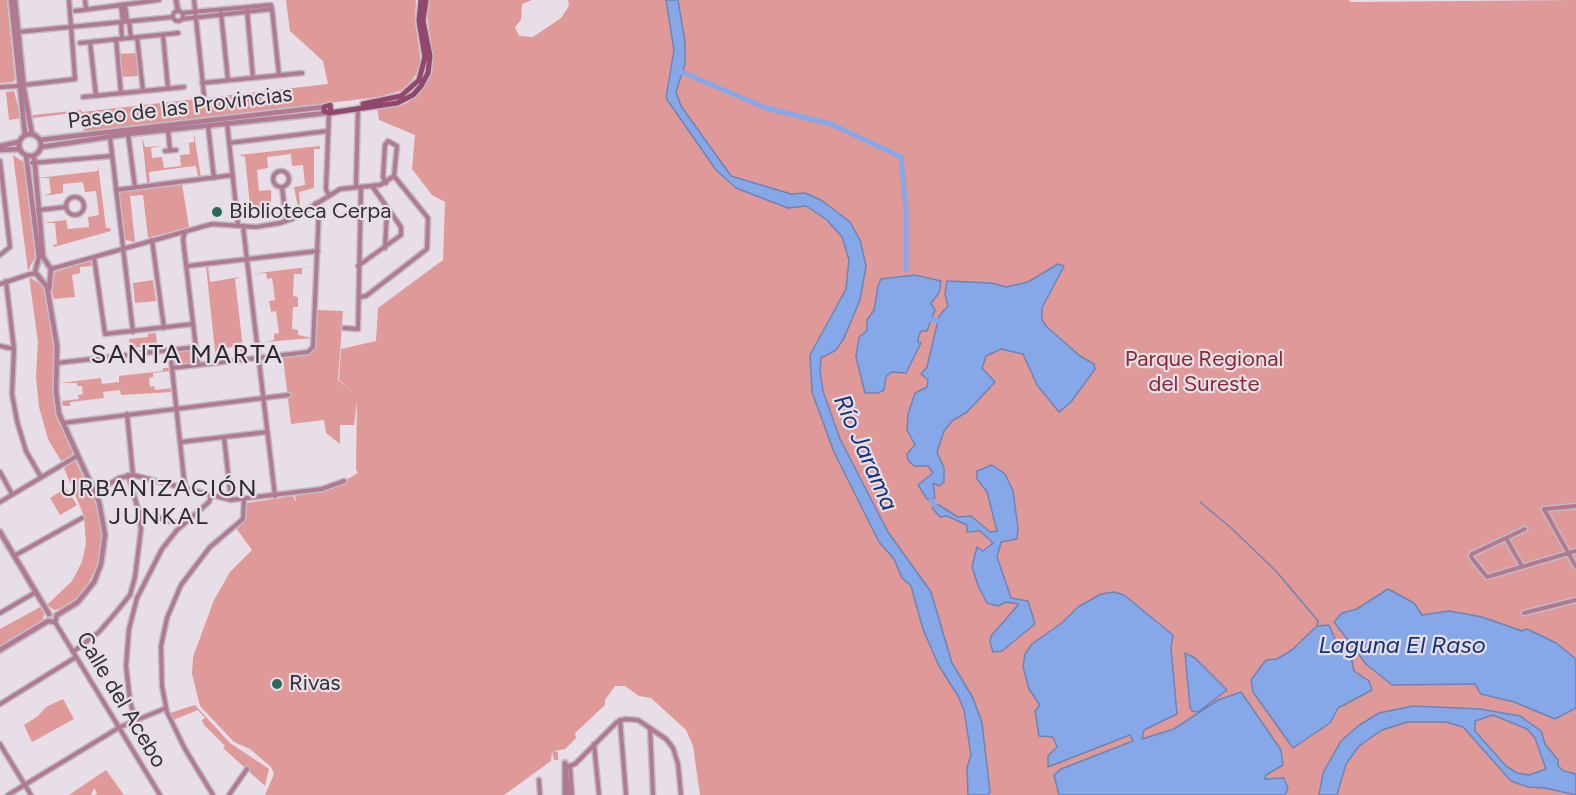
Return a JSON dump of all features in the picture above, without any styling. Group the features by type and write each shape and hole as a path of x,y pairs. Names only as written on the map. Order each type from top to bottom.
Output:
{"main road":[{"name":"Paseo de las Provincias","path":"328,110 384,101 401,96 414,87 425,64 425,50 419,21 421,0"},
{"name":"Paseo de las Provincias","path":"328,110 403,101 424,82 430,56 423,21 426,0"}],"street":[{"path":"13,0 18,32 25,135"},
{"path":"13,0 22,85 32,134 40,140 40,147 32,163 45,264 51,269"},
{"path":"0,87 75,79 69,0"},
{"path":"86,0 86,9"},
{"path":"110,0 111,7"},
{"path":"75,10 159,0"},
{"path":"176,0 182,19"},
{"path":"194,0 204,95"},
{"path":"123,5 125,22 123,39"},
{"path":"173,17 176,21 196,15 247,9 272,9 279,75"},
{"path":"247,9 254,78"},
{"path":"18,32 173,17 180,12 196,15"},
{"path":"221,12 228,80"},
{"path":"125,22 131,38"},
{"path":"80,43 178,33"},
{"path":"163,34 168,88"},
{"path":"137,37 142,91"},
{"path":"116,39 122,93"},
{"path":"90,42 96,96"},
{"path":"202,83 302,73"},
{"path":"83,97 183,87"},
{"path":"344,328 358,329 358,108"},
{"path":"328,110 328,196"},
{"name":"Paseo de las Provincias","path":"40,147 328,110"},
{"name":"Paseo de las Provincias","path":"40,140 328,110"},
{"path":"227,123 238,225"},
{"path":"208,126 214,178"},
{"name":"Paseo de las Provincias","path":"168,130 171,150"},
{"path":"229,143 328,131"},
{"path":"0,148 19,142 25,135 32,134"},
{"path":"128,134 135,187"},
{"path":"110,137 133,332"},
{"path":"51,269 212,224 264,226 286,221 340,189 386,183 394,176 397,146 388,141 385,145 383,177 386,183"},
{"path":"19,142 20,149 26,155 38,265 36,274"},
{"path":"0,148 20,149"},
{"path":"26,155 34,155"},
{"path":"32,163 112,156"},
{"path":"0,161 10,247 0,255"},
{"path":"281,170 289,177 289,183 282,187 276,186 272,179 276,172 281,170"},
{"path":"116,190 233,175"},
{"path":"359,297 366,296 427,249 428,218 394,176"},
{"path":"358,266 400,238 401,231 372,186"},
{"path":"282,187 286,221"},
{"path":"74,197 82,200 84,206 77,214 71,214 66,207 69,200 74,197"},
{"path":"172,368 308,352 315,344 319,208 316,203"},
{"path":"38,210 66,207"},
{"path":"386,248 387,210"},
{"path":"0,212 6,211"},
{"path":"243,226 275,496"},
{"path":"186,231 183,239 198,365"},
{"path":"177,234 183,239"},
{"path":"152,240 164,328"},
{"path":"187,266 318,251"},
{"path":"94,257 105,334 193,324"},
{"path":"38,265 45,264"},
{"path":"50,304 51,269"},
{"path":"0,650 48,621 55,622 57,615 85,595 101,564 105,528 95,493 62,423 56,392 57,363 50,304 46,287 36,274"},
{"path":"0,284 36,274"},
{"path":"41,279 50,276"},
{"path":"6,281 14,349 11,381 16,421 26,451 41,477"},
{"path":"0,346 14,349"},
{"path":"57,363 196,346"},
{"path":"170,350 185,488"},
{"path":"62,423 288,394"},
{"path":"73,652 99,632 129,595 135,577 141,543 140,512 131,475 127,414"},
{"path":"181,442 267,432"},
{"path":"224,437 231,500"},
{"path":"0,502 77,456"},
{"path":"0,472 12,494"},
{"path":"95,493 131,475 231,500 322,489 344,481"},
{"path":"135,719 130,701 126,666 129,628 137,598 144,580 162,549 183,525 209,502 211,496"},
{"path":"213,795 180,741 166,708 160,652 171,605 185,577 200,557 243,519 244,500"},
{"path":"1576,506 1544,508 1576,567"},
{"path":"140,512 183,525"},
{"path":"14,556 82,518"},
{"path":"1525,529 1472,554 1471,557 1487,577 1576,551"},
{"path":"0,532 49,614 48,621"},
{"path":"1506,538 1522,566"},
{"path":"135,577 144,580"},
{"path":"0,613 36,592"},
{"path":"129,595 137,598"},
{"path":"1524,613 1576,600"},
{"path":"49,614 57,615"},
{"name":"Calle del Acebo","path":"55,622 160,795"},
{"path":"0,704 76,657"},
{"path":"8,795 135,719 166,708"},
{"path":"569,795 568,767 620,720 635,719 650,728 673,748 678,764 681,795"},
{"path":"620,720 626,795"},
{"path":"650,728 653,795"},
{"path":"0,744 31,795"},
{"path":"594,744 599,795"},
{"path":"229,795 247,769"},
{"path":"539,780 540,795"}],"green space":[{"path":"0,0 7,0 15,79 13,82 0,83"},
{"path":"286,0 416,0 415,21 421,62 417,73 409,85 400,91 378,97 84,133 81,112 33,118 33,115 81,110 82,112 328,84 323,61 290,31"},
{"name":"Parque Regional del Sureste","path":"429,0 532,0 522,4 521,20 515,27 519,36 533,37 561,18 569,6 568,0 1349,0 1350,2 1576,0 1576,795 700,795 693,746 686,730 651,698 639,696 625,686 615,686 605,700 605,705 575,733 576,738 565,749 554,751 558,752 558,760 554,760 552,751 551,761 504,795 265,795 274,774 271,767 250,749 234,742 200,706 192,674 193,657 214,600 230,572 252,550 236,528 246,518 247,503 293,496 296,502 295,496 333,488 358,473 356,469 357,401 354,425 340,425 340,444 326,433 324,420 291,424 283,357 307,353 315,348 318,310 343,311 338,380 357,395 339,380 341,349 376,341 378,308 443,260 445,202 432,195 412,169 415,135 379,120 377,107 392,108 407,103 420,92 430,78 433,60 427,14"},
{"path":"137,53 139,76 122,77 119,54"},
{"path":"14,91 21,118 9,120 6,92"},
{"path":"194,134 201,177 198,177 196,166 186,167 149,172 150,183 147,183 142,137 145,147 161,146 151,148 152,158 162,157 164,168 181,166 180,155 190,154 189,143 179,144 194,142"},
{"path":"320,146 320,149 314,149 314,188 299,192 300,206 298,207 294,187 305,185 303,165 292,166 291,154 267,157 268,168 257,170 259,191 271,190 271,213 269,209 253,211 251,215 245,157 239,155"},
{"path":"13,155 25,163 35,257 28,271"},
{"path":"98,165 106,228 110,228 111,231 54,247 53,245 57,244 55,223 43,223 66,220 68,229 89,227 88,217 99,215 96,191 85,192 83,182 63,184 63,193 44,196 51,193 49,178 38,178 98,171"},
{"path":"182,184 189,227 148,238 143,195 130,196 135,242 125,240 119,192"},
{"path":"90,260 93,266 80,267 80,273 72,275 75,297 54,299 51,288 55,272"},
{"path":"206,266 208,266 210,282 240,277 235,279 244,357 241,358 240,346 219,349 219,360 216,360"},
{"path":"315,266 302,268 302,274 294,274 293,296 298,297 298,307 293,307 292,329 298,330 298,335 313,338 264,342 274,340 274,334 279,333 276,311 271,312 269,301 275,300 272,278 267,279 266,273 251,274"},
{"path":"29,277 44,286 48,305 54,344 56,410 73,452 61,461 48,439 39,407 36,377 38,342"},
{"path":"153,280 156,301 135,303 133,283"},
{"path":"156,333 157,346 130,348 129,339 148,337 148,334"},
{"path":"192,349 194,363 174,365 173,352"},
{"path":"163,368 169,368 170,371 153,373 153,377 149,378 150,387 154,386 155,390 172,388 172,392 121,395 120,390 103,392 104,398 70,402 70,406 63,406 62,401 79,399 78,395 83,394 82,386 77,386 77,383 60,383 101,378 102,384 119,382 119,376 163,371"},
{"path":"75,460 101,515 103,535 99,561 84,592 66,607 54,610 47,605 72,581 82,562 86,544 84,516 64,468"},
{"path":"66,488 77,505 60,515 50,498"},
{"path":"42,606 45,612 42,622 0,647 0,629"},
{"path":"63,699 74,719 32,742 24,725 38,716 46,707"},
{"path":"195,705 230,743 269,769 265,786 223,748 225,746 204,725 202,720 205,718 198,710 173,720 170,713"},
{"path":"106,770 124,795 95,795 97,793 94,788 91,795 69,795"}],"water":[{"path":"666,0 678,0 685,42 685,64 676,92 681,106 731,176 791,194 805,193 821,200 850,222 860,240 866,266 860,300 844,338 836,350 821,358 823,391 840,439 888,532 931,592 952,663 973,698 982,723 990,792 988,795 968,795 967,767 971,755 964,710 938,664 923,629 911,586 902,578 894,559 879,542 834,452 812,392 810,355 846,289 849,260 842,237 827,220 806,206 788,208 736,188 716,170 666,98 674,50"},
{"path":"1058,264 1064,266 1042,308 1042,320 1080,356 1094,364 1095,369 1071,402 1059,412 1037,385 1023,354 1001,349 986,356 982,368 995,382 967,412 952,421 944,431 937,452 944,468 944,482 939,486 933,483 935,498 927,499 918,485 933,473 928,466 914,466 908,460 907,454 915,445 907,430 908,414 915,393 927,387 928,380 921,374 927,367 939,316 948,306 945,294 947,281 991,283 1006,287 1028,282"},
{"path":"915,275 941,281 939,293 931,303 935,310 927,331 921,331 918,342 921,343 906,373 891,372 886,377 884,390 878,393 865,393 856,357 859,337 867,331 867,320 874,310 878,286 881,279"},
{"path":"992,465 1005,474 1013,491 1018,528 1017,539 1001,542 997,557 1011,598 1028,601 1035,624 1002,651 993,652 991,636 1019,604 1006,602 998,606 987,603 972,567 977,547 983,551 993,543 980,531 967,532 967,525 947,516 940,517 932,508 937,504 958,517 971,516 990,532 997,531 987,492 977,479 977,471"},
{"name":"Laguna El Raso","path":"1388,589 1414,603 1422,615 1449,611 1482,617 1522,631 1527,629 1556,643 1576,659 1576,708 1555,719 1514,702 1481,694 1475,684 1392,685 1366,664 1334,622 1342,613 1357,609"},
{"path":"1114,592 1124,595 1173,635 1171,648 1177,714 1144,730 1142,739 1174,729 1218,700 1241,692 1281,750 1283,765 1266,775 1265,779 1284,778 1288,789 1285,795 1059,795 1054,775 1061,769 1133,741 1130,735 1048,767 1048,756 1057,747 1053,737 1039,736 1035,711 1040,705 1029,689 1023,667 1025,654 1032,644 1063,622 1078,607 1101,594"},
{"path":"1329,625 1338,646 1350,650 1354,671 1369,681 1372,690 1338,708 1330,723 1293,748 1253,692 1251,680 1266,660 1277,659 1292,650 1317,626"},
{"path":"1185,653 1195,658 1227,690 1198,712 1192,711 1190,707"},
{"path":"1413,706 1480,709 1520,716 1541,731 1545,744 1558,760 1558,766 1564,771 1576,774 1576,795 1545,788 1528,787 1511,781 1463,727 1446,722 1408,722 1382,730 1359,746 1346,764 1337,795 1319,795 1323,773 1341,741 1358,726 1379,713","holes":["1493,715 1527,729 1535,738 1546,769 1529,775 1517,773 1506,766 1475,731 1475,721"]}],"waterway":[{"path":"677,70 766,108 831,124 901,157 906,210 906,270"},
{"name":"Río Jarama","path":"931,319 938,321"},
{"path":"931,500 935,504"},
{"path":"1200,502 1276,571 1318,621 1317,626"}],"place":[{"name":"Biblioteca Cerpa","path":"217,212"},
{"name":"Rivas","path":"277,684"}],"district":[{"name":"SANTA MARTA","path":"187,355"},
{"name":"URBANIZACIÓN JUNKAL","path":"159,503"}]}
